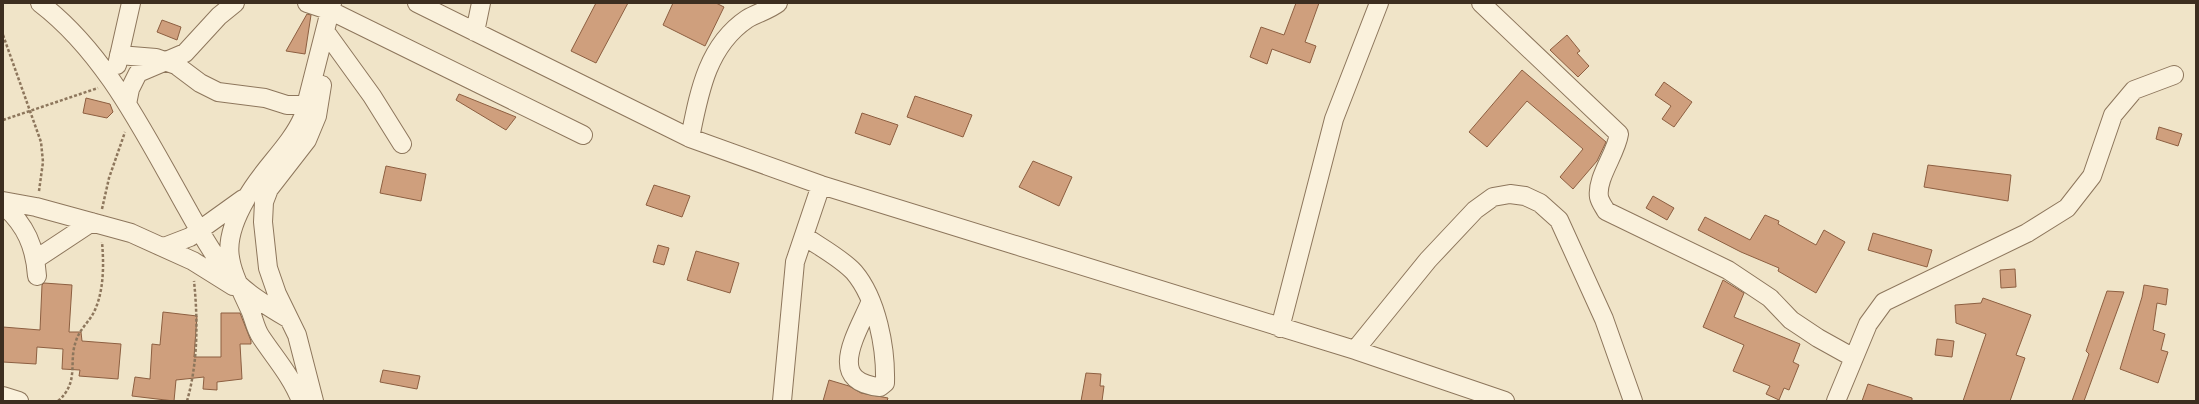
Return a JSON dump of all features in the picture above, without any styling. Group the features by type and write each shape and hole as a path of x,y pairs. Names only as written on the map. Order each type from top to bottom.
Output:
{"street":[{"path":"40,3 60,18 82,42 114,84 130,108 200,230 226,271 238,285"},
{"path":"114,84 131,3"},
{"path":"130,108 130,88 138,73 149,66 167,62 185,53 219,16 235,3"},
{"path":"307,3 332,7 583,135"},
{"path":"417,3 690,138 822,184 1280,328 1356,350 1506,401"},
{"path":"475,32 481,3"},
{"path":"690,138 701,88 712,59 729,34 748,18 778,3"},
{"path":"1280,328 1334,119 1379,3"},
{"path":"1481,3 1619,134 1618,144 1601,182 1599,198 1606,211 1728,270 1770,298 1791,320 1818,338 1854,358"},
{"path":"301,401 296,387 259,335 238,285 229,257 229,236 234,220 247,197 296,132 308,101 332,7"},
{"path":"323,38 372,96 402,144"},
{"path":"314,401 303,353 297,335 277,294 268,268 263,222 264,202 269,189 276,178 307,140 317,116 322,93 323,38"},
{"path":"120,55 156,58 176,65 200,84 218,92 265,98 287,106 295,106 308,101"},
{"path":"1836,401 1868,324 1884,302 2027,233 2067,208 2092,176 2113,115 2134,90 2174,75"},
{"path":"782,401 795,262 822,184"},
{"path":"1356,350 1428,260 1475,210 1493,197 1510,194 1525,196 1540,203 1559,220 1604,319 1633,401"},
{"path":"164,247 200,230 247,197"},
{"path":"3,201 97,223 131,233 164,247 238,285 288,319"},
{"path":"3,205 29,237 36,267 97,223"},
{"path":"804,236 853,271 866,290 870,303"},
{"path":"3,396 19,401"}],"path":[{"path":"3,35 41,142 43,162 36,208"},
{"path":"3,120 114,84"},
{"path":"58,401 63,396 72,376 76,340 97,304 104,262 97,223 130,108"},
{"path":"187,401 193,376 197,316 193,262"}],"building":[{"path":"596,3 628,3 596,63 571,51"},
{"path":"673,3 716,3 724,7 705,46 663,25"},
{"path":"1296,3 1319,3 1305,42 1316,46 1310,63 1272,49 1267,64 1250,57 1261,27 1284,35"},
{"path":"307,14 311,15 305,54 286,51"},
{"path":"162,20 181,27 177,40 157,32"},
{"path":"1567,35 1580,51 1577,53 1589,66 1578,77 1550,50"},
{"path":"1522,70 1606,142 1597,161 1573,189 1560,177 1583,149 1527,101 1487,147 1469,132"},
{"path":"1664,82 1692,102 1674,127 1662,119 1671,106 1655,95"},
{"path":"459,94 516,117 506,130 456,100"},
{"path":"915,96 972,115 963,137 907,117"},
{"path":"86,98 110,104 113,112 107,118 83,113"},
{"path":"862,113 898,125 890,145 855,133"},
{"path":"2159,127 2182,134 2178,146 2156,139"},
{"path":"1033,161 1072,177 1059,206 1019,187"},
{"path":"1928,165 2011,175 2008,201 1924,187"},
{"path":"386,166 426,174 421,201 380,193"},
{"path":"654,185 690,196 682,217 646,205"},
{"path":"1653,196 1674,208 1667,220 1646,208"},
{"path":"1765,215 1779,221 1778,224 1816,245 1824,230 1845,242 1816,293 1778,271 1779,268 1741,252 1698,230 1705,217 1750,240"},
{"path":"1873,233 1932,250 1927,267 1868,250"},
{"path":"658,245 669,248 664,265 653,262"},
{"path":"696,251 739,263 730,293 687,280"},
{"path":"2015,269 2016,287 2001,288 2000,270"},
{"path":"1723,280 1744,293 1734,317 1800,344 1793,362 1799,365 1789,390 1784,388 1779,400 1766,394 1770,386 1733,371 1744,345 1703,327"},
{"path":"44,283 72,285 69,332 81,332 82,341 121,344 118,379 79,376 80,370 62,369 63,349 37,347 36,364 3,362 3,327 40,330 42,285"},
{"path":"2144,285 2168,289 2166,305 2157,303 2153,330 2165,334 2161,350 2168,352 2158,383 2120,369 2142,297"},
{"path":"2107,291 2124,292 2084,401 2072,401 2089,354 2086,351"},
{"path":"1983,298 2031,315 2016,355 2025,358 2010,401 1963,401 1986,334 1956,323 1955,305 1981,303"},
{"path":"163,312 197,316 194,357 221,357 221,313 240,313 251,341 251,344 240,344 242,379 217,382 217,390 203,389 204,377 176,380 174,401 132,396 135,377 150,379 152,344 160,345"},
{"path":"1937,339 1954,341 1952,357 1935,355"},
{"path":"383,370 420,376 417,389 380,382"},
{"path":"1086,373 1101,374 1100,386 1104,386 1102,401 1081,401"},
{"path":"829,380 849,386 861,393 888,398 887,401 823,401"},
{"path":"1868,384 1912,398 1912,401 1862,401"}]}
